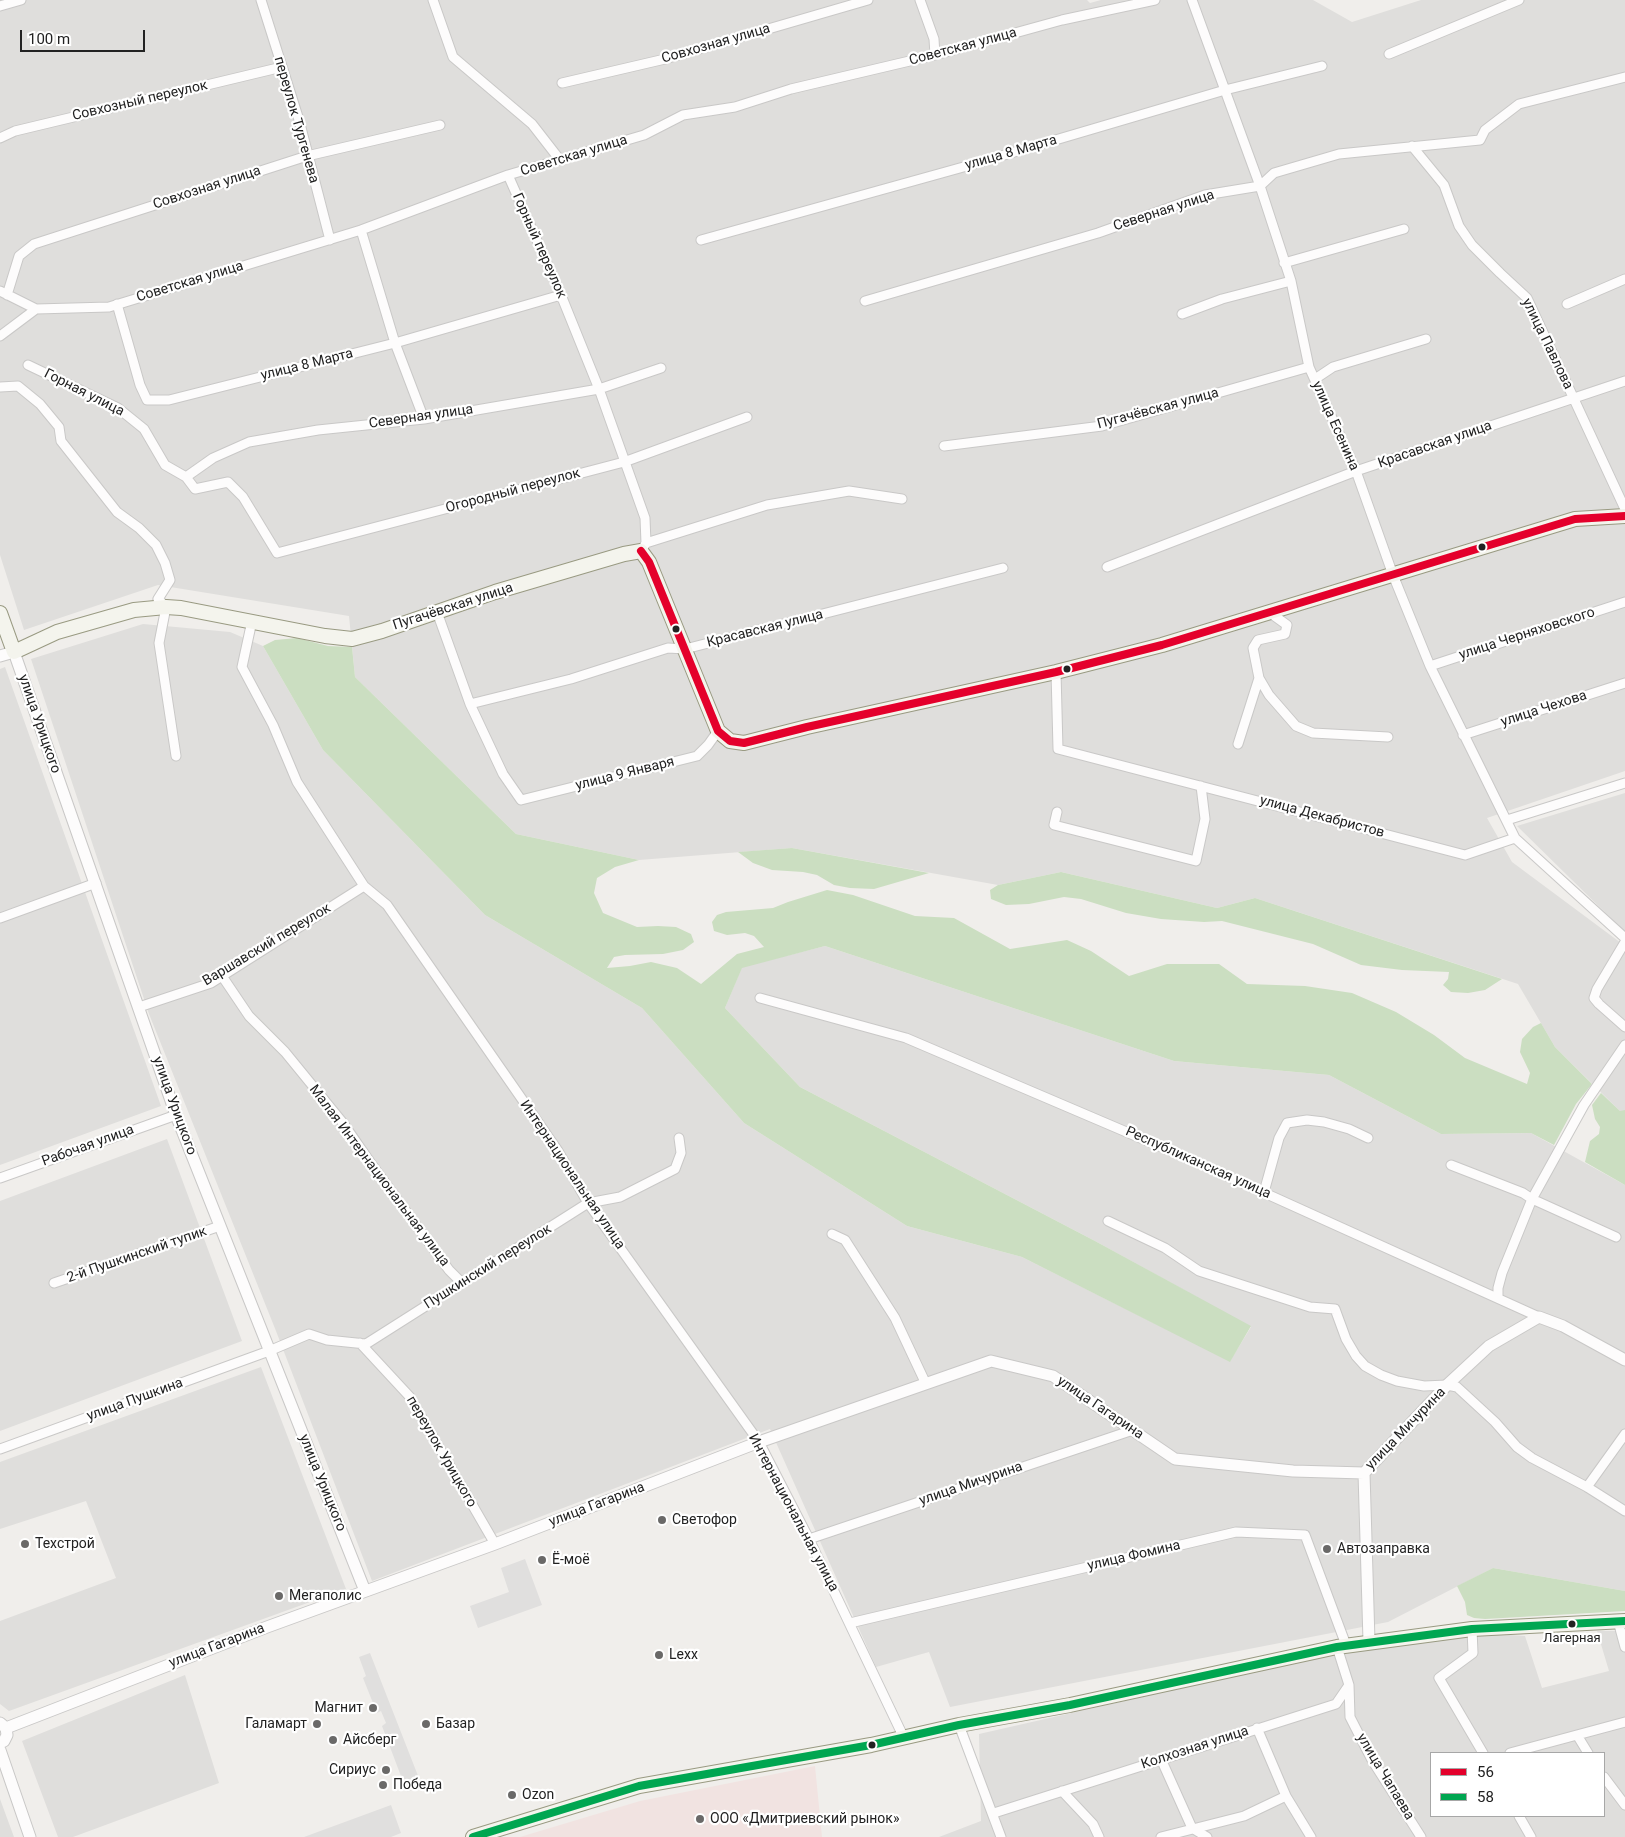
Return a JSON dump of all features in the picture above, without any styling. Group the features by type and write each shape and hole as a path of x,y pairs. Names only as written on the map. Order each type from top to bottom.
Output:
{"main road":[{"path":"718,731 730,741 744,743 816,725 1056,672 1162,645 1575,519 1625,516"},
{"name":"Пугачёвская улица","path":"14,652 57,632 134,610 166,607 181,608 325,636 352,639 494,592 643,547"},
{"name":"Горный переулок","path":"643,547 718,731"},
{"name":"улица Урицкого","path":"0,613 14,652"},
{"path":"473,1837 639,1786 871,1745 958,1725 1070,1705 1342,1646 1472,1629 1622,1621"}],"street":[{"path":"0,6 21,0"},
{"name":"переулок Тургенева","path":"261,0 299,120 330,240"},
{"path":"433,0 453,57 532,124 560,160"},
{"name":"Совхозная улица","path":"562,83 665,59 868,0"},
{"path":"920,0 934,39 935,55"},
{"name":"Советская улица","path":"4,293 36,309 109,307 361,230 508,175 644,135 683,115 735,107 790,89 935,55 1062,20 1155,0"},
{"name":"улица Есенина","path":"1192,0 1260,186 1291,281 1309,367 1356,472 1393,574 1430,666 1515,838"},
{"path":"1389,54 1519,0"},
{"name":"улица 8 Марта","path":"701,240 939,174 1225,90 1322,66"},
{"name":"Совхозный переулок","path":"0,138 16,131 282,67"},
{"name":"Северная улица","path":"865,300 1080,238 1205,195 1260,186 1274,173 1339,154 1480,140 1484,130 1519,104 1625,78"},
{"name":"Совхозная улица","path":"4,293 19,256 34,244 308,156 440,125"},
{"name":"улица Павлова","path":"1412,146 1444,185 1459,226 1472,245 1527,298 1625,509"},
{"name":"Горный переулок","path":"508,175 561,295 645,518 643,547"},
{"path":"1284,263 1404,229"},
{"path":"361,230 395,343 424,419"},
{"path":"1567,304 1625,280"},
{"path":"1182,314 1222,299 1291,281"},
{"name":"улица 8 Марта","path":"118,304 140,385 147,400 169,400 395,343 561,295"},
{"path":"0,336 36,309"},
{"path":"1315,379 1333,368 1426,339"},
{"name":"Горная улица","path":"28,365 118,408 144,429 165,465 186,477 196,490 228,482 243,497 276,553"},
{"name":"Пугачёвская улица","path":"944,446 1102,426 1309,367"},
{"name":"Северная улица","path":"186,477 213,458 249,442 318,430 424,419 598,389 661,368"},
{"name":"Красавская улица","path":"1107,567 1356,472 1625,381"},
{"path":"0,387 18,386 40,404 59,427 61,441 117,512 139,528 156,545 165,563 170,580 158,599 166,607 159,643 176,756"},
{"name":"Огородный переулок","path":"276,553 624,462 747,417"},
{"name":"Пугачёвская улица","path":"643,547 767,505 849,491 902,499"},
{"name":"Красавская улица","path":"470,704 571,679 668,648 685,649 1003,568"},
{"name":"улица Черняховского","path":"1430,666 1625,602"},
{"path":"438,612 470,704"},
{"path":"1269,612 1287,625 1285,634 1258,640 1252,648 1259,678 1269,695 1296,726 1313,733 1388,737"},
{"name":"Интернациональная улица","path":"252,621 242,667 272,725 297,782 364,886 387,905 558,1151 588,1203 759,1442 809,1539 904,1738"},
{"name":"Пугачёвская улица","path":"0,656 14,652"},
{"name":"улица Урицкого","path":"14,652 176,1115 365,1591"},
{"name":"улица Декабристов","path":"1056,672 1058,749 1466,855 1515,838"},
{"path":"1238,744 1259,678"},
{"name":"улица Чехова","path":"1463,735 1625,683"},
{"name":"улица 9 Января","path":"470,704 502,774 521,800 697,756 718,731"},
{"path":"1507,820 1625,783"},
{"path":"1056,812 1054,825 1196,861 1205,819 1202,786"},
{"path":"1515,838 1625,940 1597,989 1594,998 1625,1027"},
{"path":"0,918 96,884"},
{"name":"Варшавский переулок","path":"139,1007 211,983 364,886"},
{"name":"Малая Интернациональная улица","path":"222,976 249,1016 286,1052 343,1123 449,1270 462,1283"},
{"name":"Республиканская улица","path":"760,998 906,1038 1068,1106 1264,1192 1539,1317 1563,1326 1625,1360"},
{"path":"1498,1298 1498,1288 1502,1273 1532,1200 1584,1105 1625,1045"},
{"name":"Рабочая улица","path":"0,1178 176,1115"},
{"path":"1264,1192 1279,1138 1287,1123 1307,1120 1324,1122 1349,1129 1368,1138"},
{"name":"Пушкинский переулок","path":"269,1350 309,1334 327,1340 366,1344 588,1203 620,1197 675,1169 682,1153 679,1138"},
{"path":"1451,1164 1523,1193 1532,1200 1616,1237"},
{"path":"1108,1222 1165,1248 1199,1271 1310,1307 1335,1309 1346,1339 1356,1356 1365,1366 1397,1381 1424,1386 1447,1385 1489,1346 1539,1317"},
{"name":"2-й Пушкинский тупик","path":"54,1284 220,1226"},
{"path":"832,1234 845,1240 895,1318 926,1384"},
{"name":"переулок Урицкого","path":"360,1343 410,1397 495,1544"},
{"name":"улица Пушкина","path":"0,1449 269,1350"},
{"name":"улица Гагарина","path":"0,1743 4,1741 7,1735 3,1725 495,1544 759,1442 991,1361 1053,1376 1176,1459"},
{"name":"улица Мичурина","path":"1176,1459 1293,1471 1364,1473 1447,1385 1457,1387 1495,1422 1517,1447 1532,1458 1625,1511"},
{"name":"улица Мичурина","path":"809,1539 1133,1430"},
{"path":"1587,1488 1625,1434"},
{"path":"1364,1473 1369,1641"},
{"name":"улица Фомина","path":"850,1623 1236,1532 1285,1534 1305,1535 1342,1646"},
{"path":"1622,1621 1625,1647"},
{"path":"1472,1629 1473,1653 1439,1678 1482,1752"},
{"path":"1342,1646 1349,1685"},
{"name":"Колхозная улица","path":"994,1814 1336,1704 1349,1685"},
{"name":"улица Чапаева","path":"1349,1685 1350,1717 1372,1760 1421,1837"},
{"path":"1514,1752 1625,1722"},
{"path":"958,1725 994,1814 1001,1837"},
{"path":"1257,1728 1286,1796 1311,1837"},
{"path":"1577,1735 1587,1752"},
{"path":"0,1750 30,1837"},
{"path":"1161,1759 1192,1828 1206,1837"},
{"path":"1605,1778 1625,1805"},
{"path":"1062,1791 1094,1824 1099,1837"},
{"path":"1161,1837 1244,1816 1286,1796"},
{"path":"1520,1817 1531,1837"}],"shaded area":[{"path":"0,0 1087,0 1090,3 1101,0 1313,0 1352,22 1421,0 1625,0 1625,771 1487,818 1512,862 1621,943 1625,937 1625,1116 1555,1047 1518,984 1255,898 1217,908 1061,872 998,885 792,848 639,860 516,834 355,677 349,616 158,585 24,630 0,555"},
{"path":"143,624 230,632 263,646 323,750 485,915 642,1008 744,1123 907,1226 1022,1257 1230,1361 1251,1327 1095,1241 800,1087 725,1008 742,967 825,946 1174,1061 1329,1075 1441,1134 1531,1133 1625,1185 1625,1591 1493,1568 1388,1622 950,1707 929,1652 876,1667 770,1429 372,1581 276,1331 149,1014 31,659"},
{"path":"5,667 161,1106 0,1165 0,669"},
{"path":"1625,793 1625,932 1517,826"},
{"path":"167,1139 242,1341 0,1431 0,1201"},
{"path":"261,1367 346,1589 9,1711 0,1704 0,1621 116,1578 86,1501 0,1529 0,1462"},
{"path":"525,1559 542,1605 478,1628 470,1606 509,1592 501,1568"},
{"path":"1597,1631 1625,1631 1625,1837 939,1837 981,1821 979,1734 1327,1655 1480,1633 1525,1636 1542,1688 1609,1671"},
{"path":"370,1653 422,1786 407,1792 382,1726 386,1723 381,1711 377,1713 363,1678 366,1676 359,1657"},
{"path":"185,1675 219,1783 73,1837 58,1837 22,1741"},
{"name":"ООО «Дмитриевский рынок»","path":"815,1766 822,1837 520,1837 640,1801"},
{"path":"0,1799 14,1837 0,1837"},
{"path":"391,1805 401,1833 391,1837 304,1837"}],"green space":[{"path":"297,638 328,646 352,647 355,677 516,834 639,860 615,867 597,878 594,893 603,913 637,927 676,927 691,934 694,942 683,950 663,954 614,957 607,968 651,962 677,968 701,984 737,954 764,947 754,936 745,933 727,935 714,931 712,922 717,915 726,912 773,908 827,890 853,895 915,916 954,918 1010,949 1067,940 1091,951 1129,976 1167,964 1219,964 1247,984 1305,986 1352,993 1396,1012 1434,1035 1465,1058 1527,1084 1530,1073 1520,1052 1522,1039 1533,1027 1541,1023 1555,1047 1592,1084 1576,1104 1554,1145 1531,1133 1441,1134 1329,1075 1174,1061 825,946 742,968 725,1008 800,1087 1095,1241 1251,1326 1230,1362 1022,1257 907,1226 744,1123 642,1008 485,915 323,750 263,646 275,640"},
{"path":"792,848 929,873 874,889 850,888 834,885 817,875 772,870 753,863 738,852"},
{"path":"1061,872 1217,908 1255,898 1502,979 1485,990 1468,993 1451,992 1443,985 1448,979 1449,972 1402,970 1361,965 1313,944 1222,921 1204,922 1161,919 1126,913 1081,899 1064,897 1029,904 1006,905 991,899 990,890 998,885"},
{"path":"1601,1093 1620,1111 1625,1110 1625,1185 1585,1162 1590,1141 1599,1134 1600,1127 1595,1119 1592,1105"},
{"path":"1493,1568 1625,1591 1625,1611 1485,1619 1467,1615 1465,1602 1457,1586"}],"transit line":[{"name":"56","path":"641,551 649,562 718,731 730,741 744,743 807,727 1056,672 1162,645 1575,519 1625,516"},
{"name":"58","path":"473,1837 639,1786 871,1745 959,1725 1070,1705 1337,1647 1472,1629 1625,1621"}],"place":[{"name":"Светофор","path":"662,1520"},
{"name":"Техстрой","path":"25,1544"},
{"name":"Автозаправка","path":"1327,1549"},
{"name":"Ё-моё","path":"542,1560"},
{"name":"Мегаполис","path":"279,1596"},
{"name":"Лагерная","path":"1572,1624"},
{"name":"Lexx","path":"659,1655"},
{"name":"Магнит","path":"373,1708"},
{"name":"Галамарт","path":"317,1724"},
{"name":"Базар","path":"426,1724"},
{"name":"Айсберг","path":"333,1740"},
{"name":"Сириус","path":"386,1770"},
{"name":"Победа","path":"383,1785"},
{"name":"Ozon","path":"512,1795"},
{"name":"ООО «Дмитриевский рынок»","path":"700,1819"}]}
